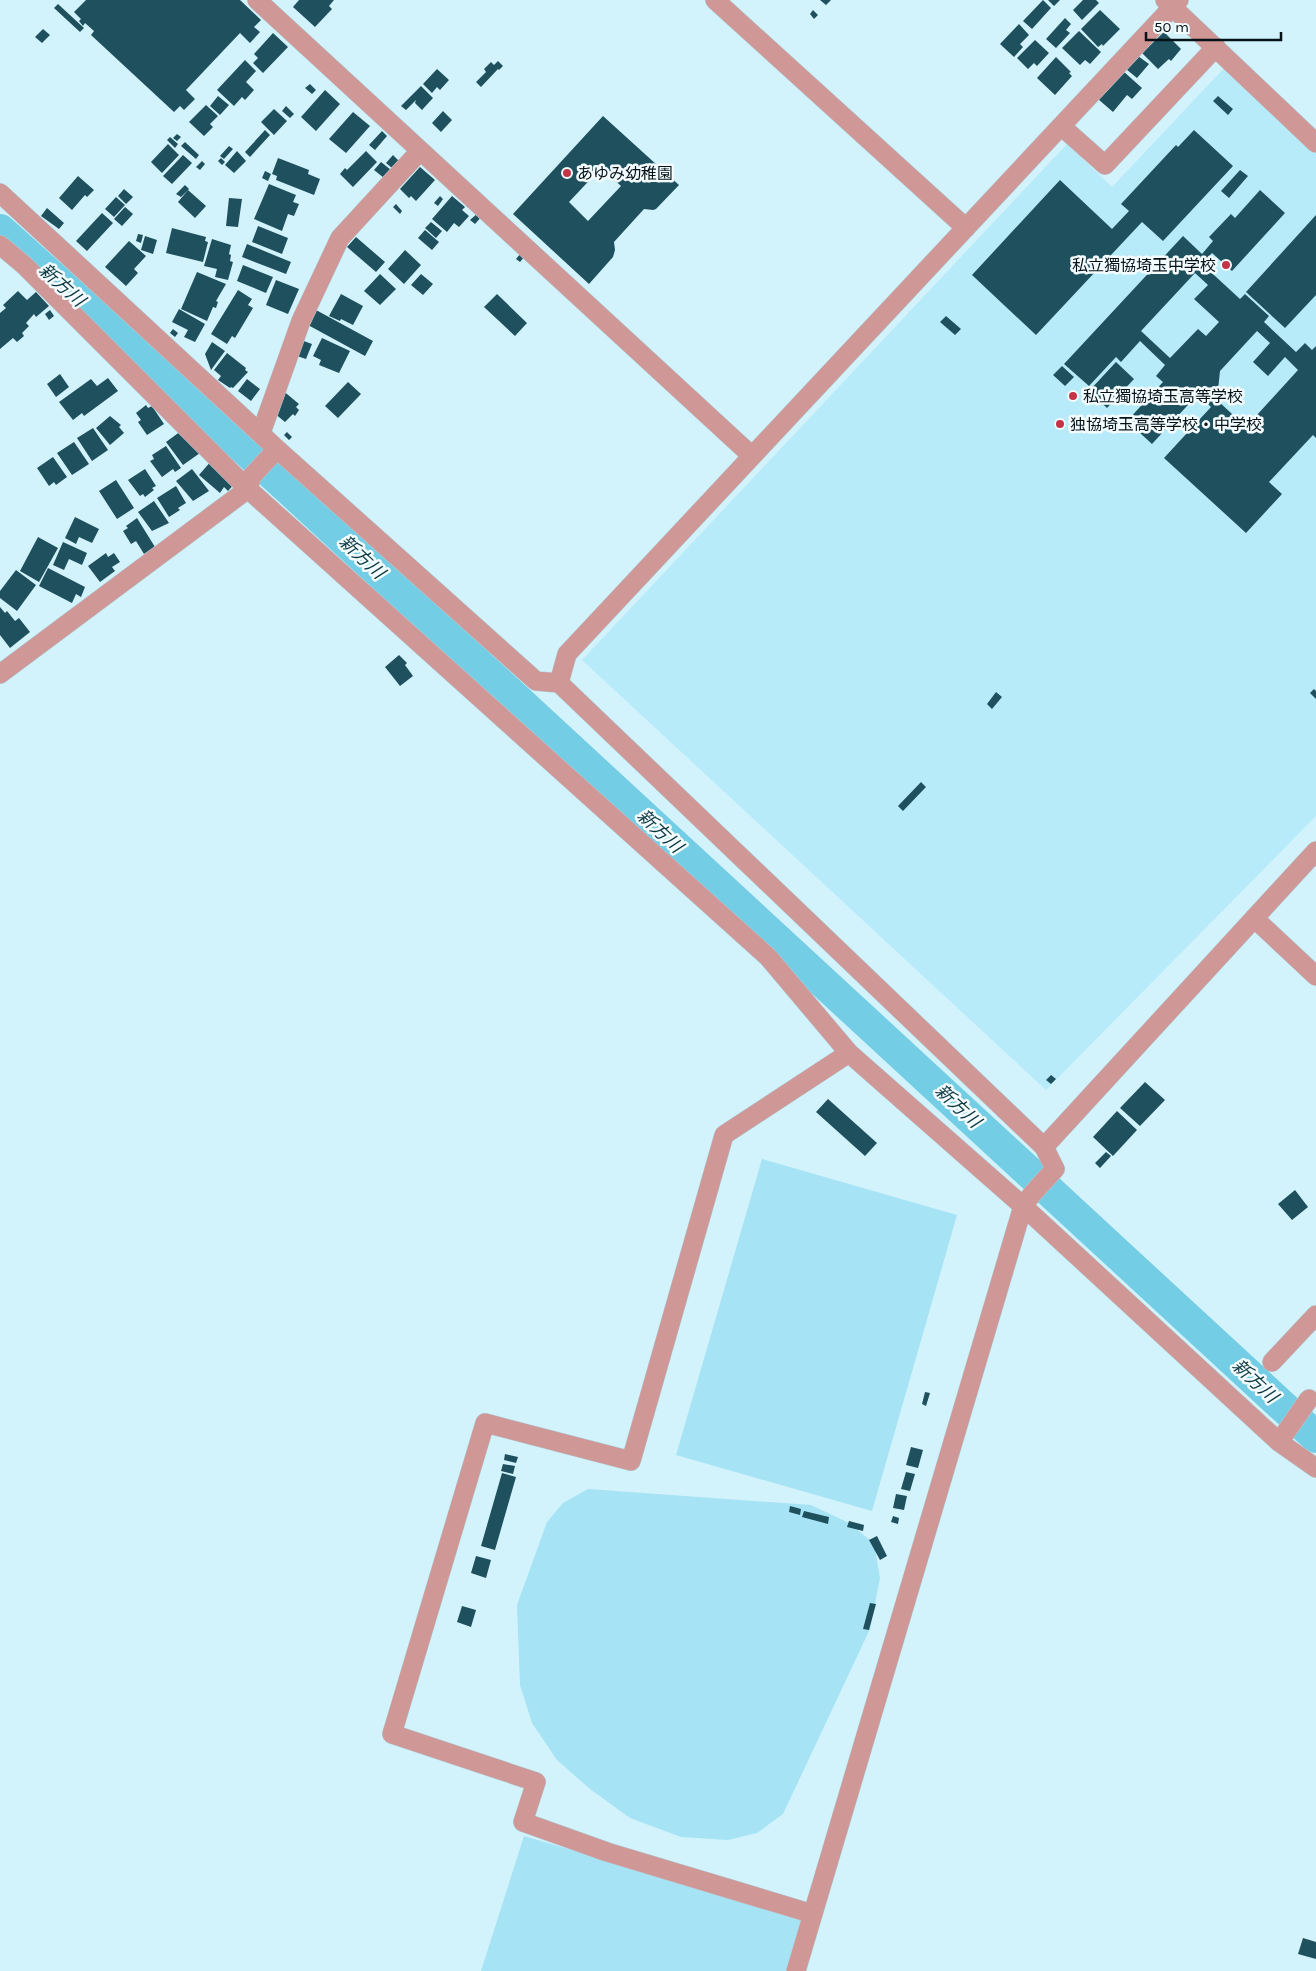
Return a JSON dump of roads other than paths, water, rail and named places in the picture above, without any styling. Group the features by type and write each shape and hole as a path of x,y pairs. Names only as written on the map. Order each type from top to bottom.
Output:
{"street":[{"path":"257,0 752,456"},
{"path":"715,0 966,228"},
{"path":"559,682 567,654 1061,126 1172,2 1216,48 1316,143"},
{"path":"1061,126 1105,165 1216,48"},
{"path":"261,433 301,321 340,238 420,151"},
{"path":"0,193 261,433 274,452 536,681 559,682 1044,1147 1055,1169 1028,1200 796,1971"},
{"path":"0,244 250,482 768,957 849,1053 1028,1200 1279,1442 1316,1468"},
{"path":"0,674 250,482 274,452"},
{"path":"1044,1147 1316,851"},
{"path":"1254,918 1316,976"},
{"path":"813,1914 607,1852 523,1822 536,1782 392,1734 484,1423 631,1461 724,1135 849,1053"},
{"path":"1272,1362 1316,1314"},
{"path":"1279,1442 1309,1399"}],"waterway":[{"name":"新方川","path":"0,230 279,480 1316,1437"}],"place":[{"name":"あゆみ幼稚園","path":"567,173"},
{"name":"私立獨協埼玉中学校","path":"1226,265"},
{"name":"私立獨協埼玉高等学校","path":"1073,396"},
{"name":"独協埼玉高等学校・中学校","path":"1060,424"}]}
